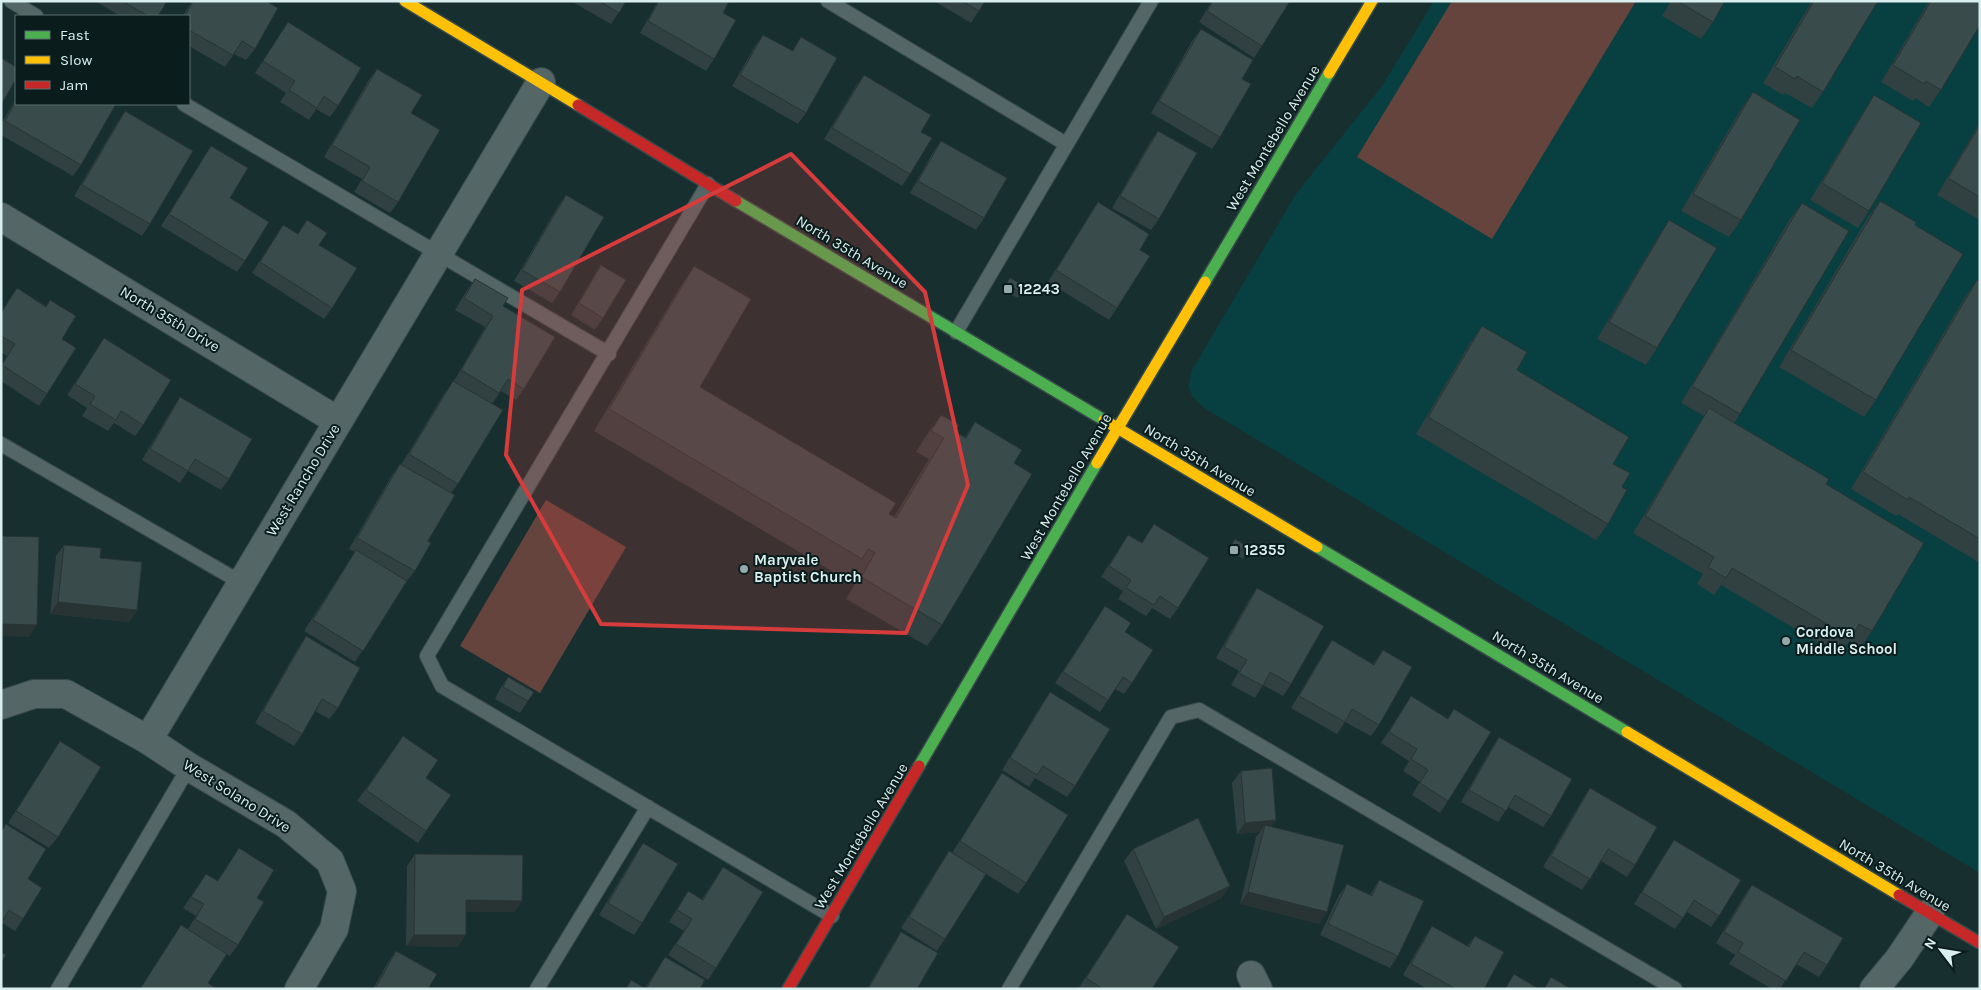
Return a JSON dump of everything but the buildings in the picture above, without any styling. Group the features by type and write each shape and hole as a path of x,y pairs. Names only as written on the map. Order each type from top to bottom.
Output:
{"main road":[{"name":"North 35th Avenue","path":"405,1 1117,429 1980,943"},
{"name":"West Montebello Avenue","path":"788,989 1117,429 1372,1"}],"street":[{"name":"West Rancho Drive","path":"148,740 541,82"},
{"name":"North 35th Drive","path":"1,217 338,421"},
{"path":"1,705 34,694 66,694 148,740"},
{"name":"West Solano Drive","path":"148,740 189,767 286,824 330,861 342,891 334,930 299,989"},
{"path":"1874,989 1899,958 1930,913"}],"lane":[{"path":"11,1 34,15"},
{"path":"828,1 1066,144"},
{"path":"956,332 1151,1"},
{"path":"186,105 609,354"},
{"path":"708,184 609,354 427,656 442,686 832,916"},
{"path":"1,444 242,584"},
{"path":"1009,989 1171,717 1199,710 1675,989"},
{"path":"58,989 189,767"},
{"path":"537,989 648,807"}],"highlighted area":[{"path":"791,154 925,292 968,485 906,633 601,624 506,455 522,290"}],"shaded area":[{"name":"Cordova Middle School","path":"1434,1 1980,1 1980,873 1204,408 1193,397 1188,387 1192,370 1296,194 1382,86"},
{"path":"1452,1 1636,1 1492,239 1357,157"},
{"path":"546,500 626,547 540,693 460,646"}],"traffic: fast":[{"path":"1205,282 1329,73"},
{"path":"736,201 1104,420"},
{"path":"919,766 1097,463"},
{"path":"1317,547 1627,732"}],"traffic: slow":[{"path":"405,1 578,105"},
{"path":"1329,73 1372,1"},
{"path":"1097,463 1205,282"},
{"path":"1104,420 1317,547"},
{"path":"1627,732 1899,895"}],"traffic: jam":[{"path":"578,105 736,201"},
{"path":"788,989 919,766"},
{"path":"1899,895 1980,943"}],"place":[{"name":"12243","path":"1008,289"},
{"name":"12355","path":"1234,550"},
{"name":"Maryvale Baptist Church","path":"744,569"},
{"name":"Cordova Middle School","path":"1786,641"}]}
